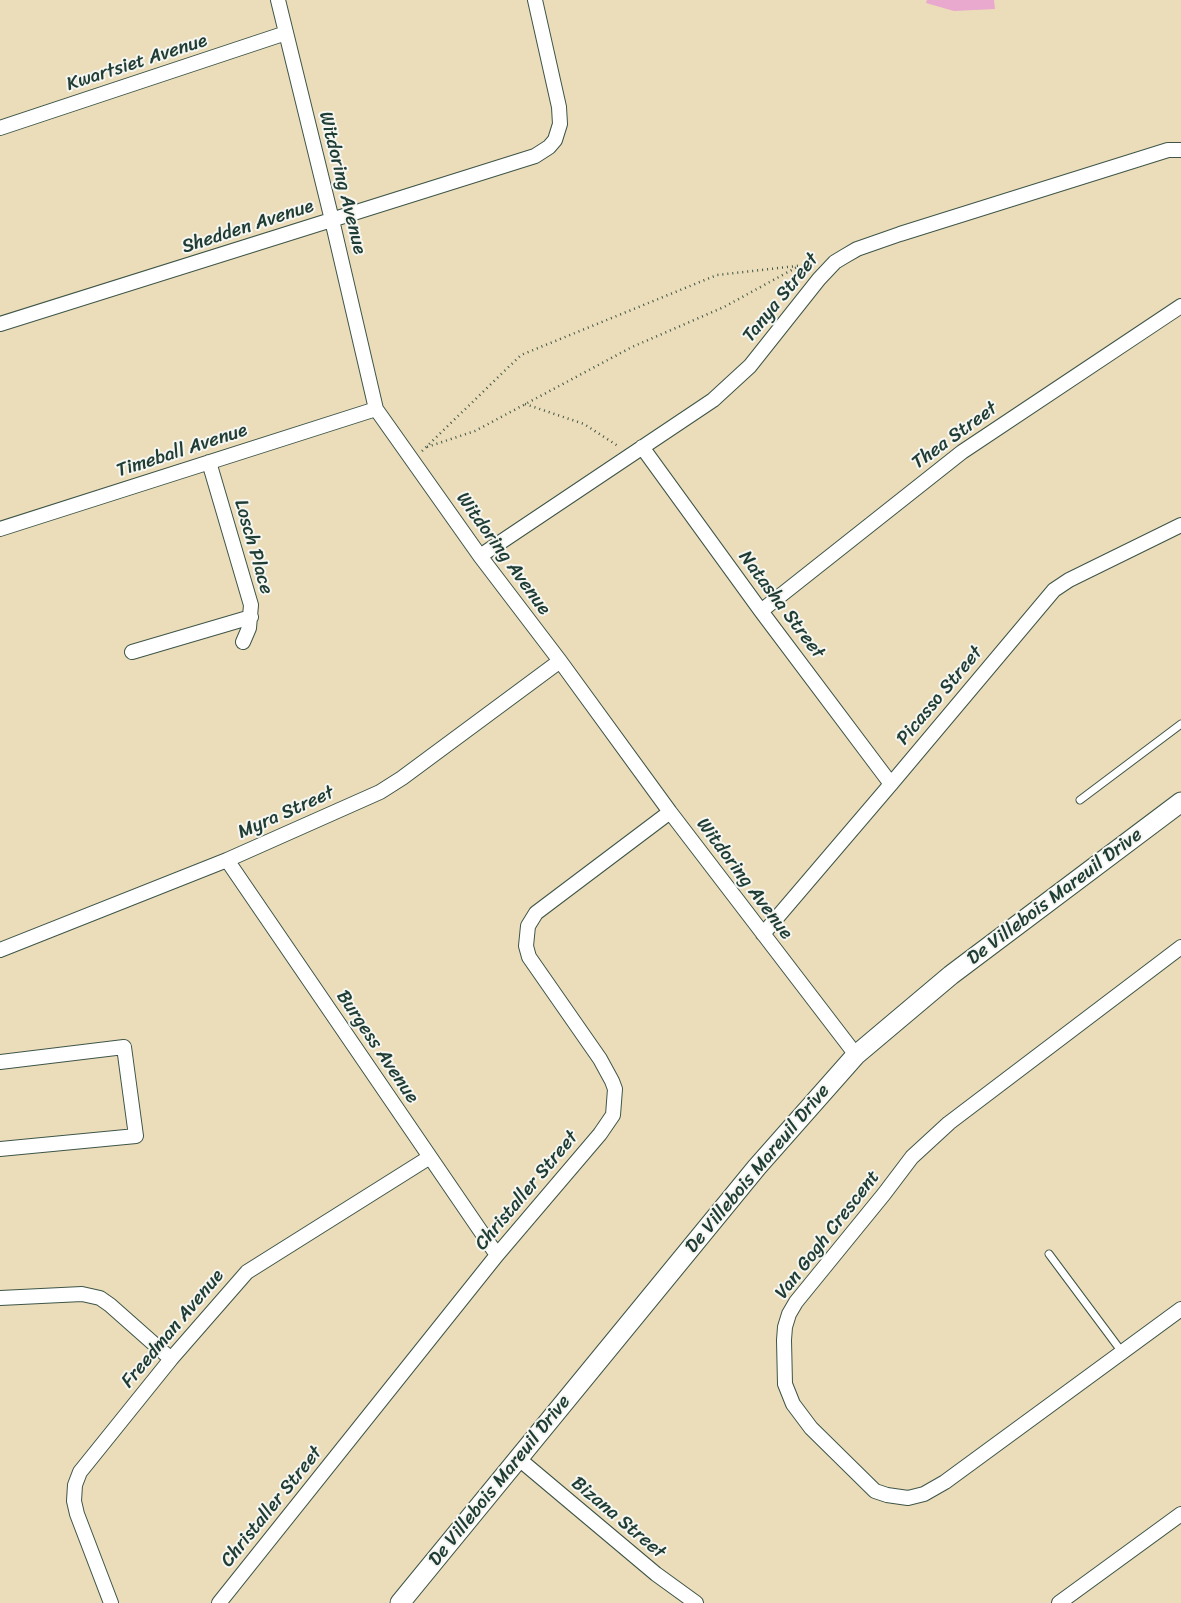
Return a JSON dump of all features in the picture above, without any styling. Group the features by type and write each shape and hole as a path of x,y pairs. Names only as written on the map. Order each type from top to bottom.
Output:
{"main road":[{"name":"De Villebois Mareuil Drive","path":"400,1603 757,1167 856,1055 951,975 1181,802"}],"street":[{"name":"Witdoring Avenue","path":"278,0 376,409 480,556 560,661 670,812 856,1055"},
{"name":"Shedden Avenue","path":"0,324 535,156 549,147 555,140 560,124 559,107 535,0"},
{"name":"Kwartsiet Avenue","path":"0,128 286,33"},
{"name":"Tanya Street","path":"480,556 712,400 750,366 819,279 835,262 857,249 1168,150 1181,150"},
{"name":"Thea Street","path":"761,611 962,452 1181,306"},
{"name":"Timeball Avenue","path":"0,529 376,409"},
{"name":"Natasha Street","path":"642,447 761,611 891,784"},
{"name":"Losch Place","path":"209,462 251,605 249,628 243,642"},
{"name":"Picasso Street","path":"763,934 1054,590 1069,580 1181,525"},
{"path":"132,652 251,617"},
{"name":"Myra Street","path":"0,950 227,860 380,792 402,778 560,661"},
{"name":"Christaller Street","path":"220,1603 497,1255 600,1134 613,1115 615,1089 612,1080 600,1059 529,957 526,946 528,926 536,913 670,812"},
{"name":"Burgess Avenue","path":"227,860 497,1255"},
{"name":"Van Gogh Crescent","path":"1181,947 949,1123 912,1157 796,1302 789,1314 784,1340 785,1384 792,1404 811,1428 875,1491 908,1498 924,1494 945,1482 1181,1309"},
{"path":"0,1062 124,1047 136,1136 0,1149"},
{"name":"Freedman Avenue","path":"111,1603 77,1514 74,1501 80,1472 171,1359 247,1272 430,1157"},
{"path":"0,1298 82,1294 100,1298 110,1304 171,1359"},
{"name":"Bizana Street","path":"519,1459 656,1574 696,1603"},
{"path":"1059,1603 1181,1514"}],"lane":[{"path":"1080,800 1181,724"},
{"path":"1049,1254 1122,1352"}],"path":[{"path":"413,462 426,447 522,355 717,275 835,262"},
{"path":"426,447 475,431 632,347 724,307 801,265"},
{"path":"525,404 584,424 618,446 626,457"}],"building":[{"path":"927,0 994,0 995,9 954,11 926,3"}]}
